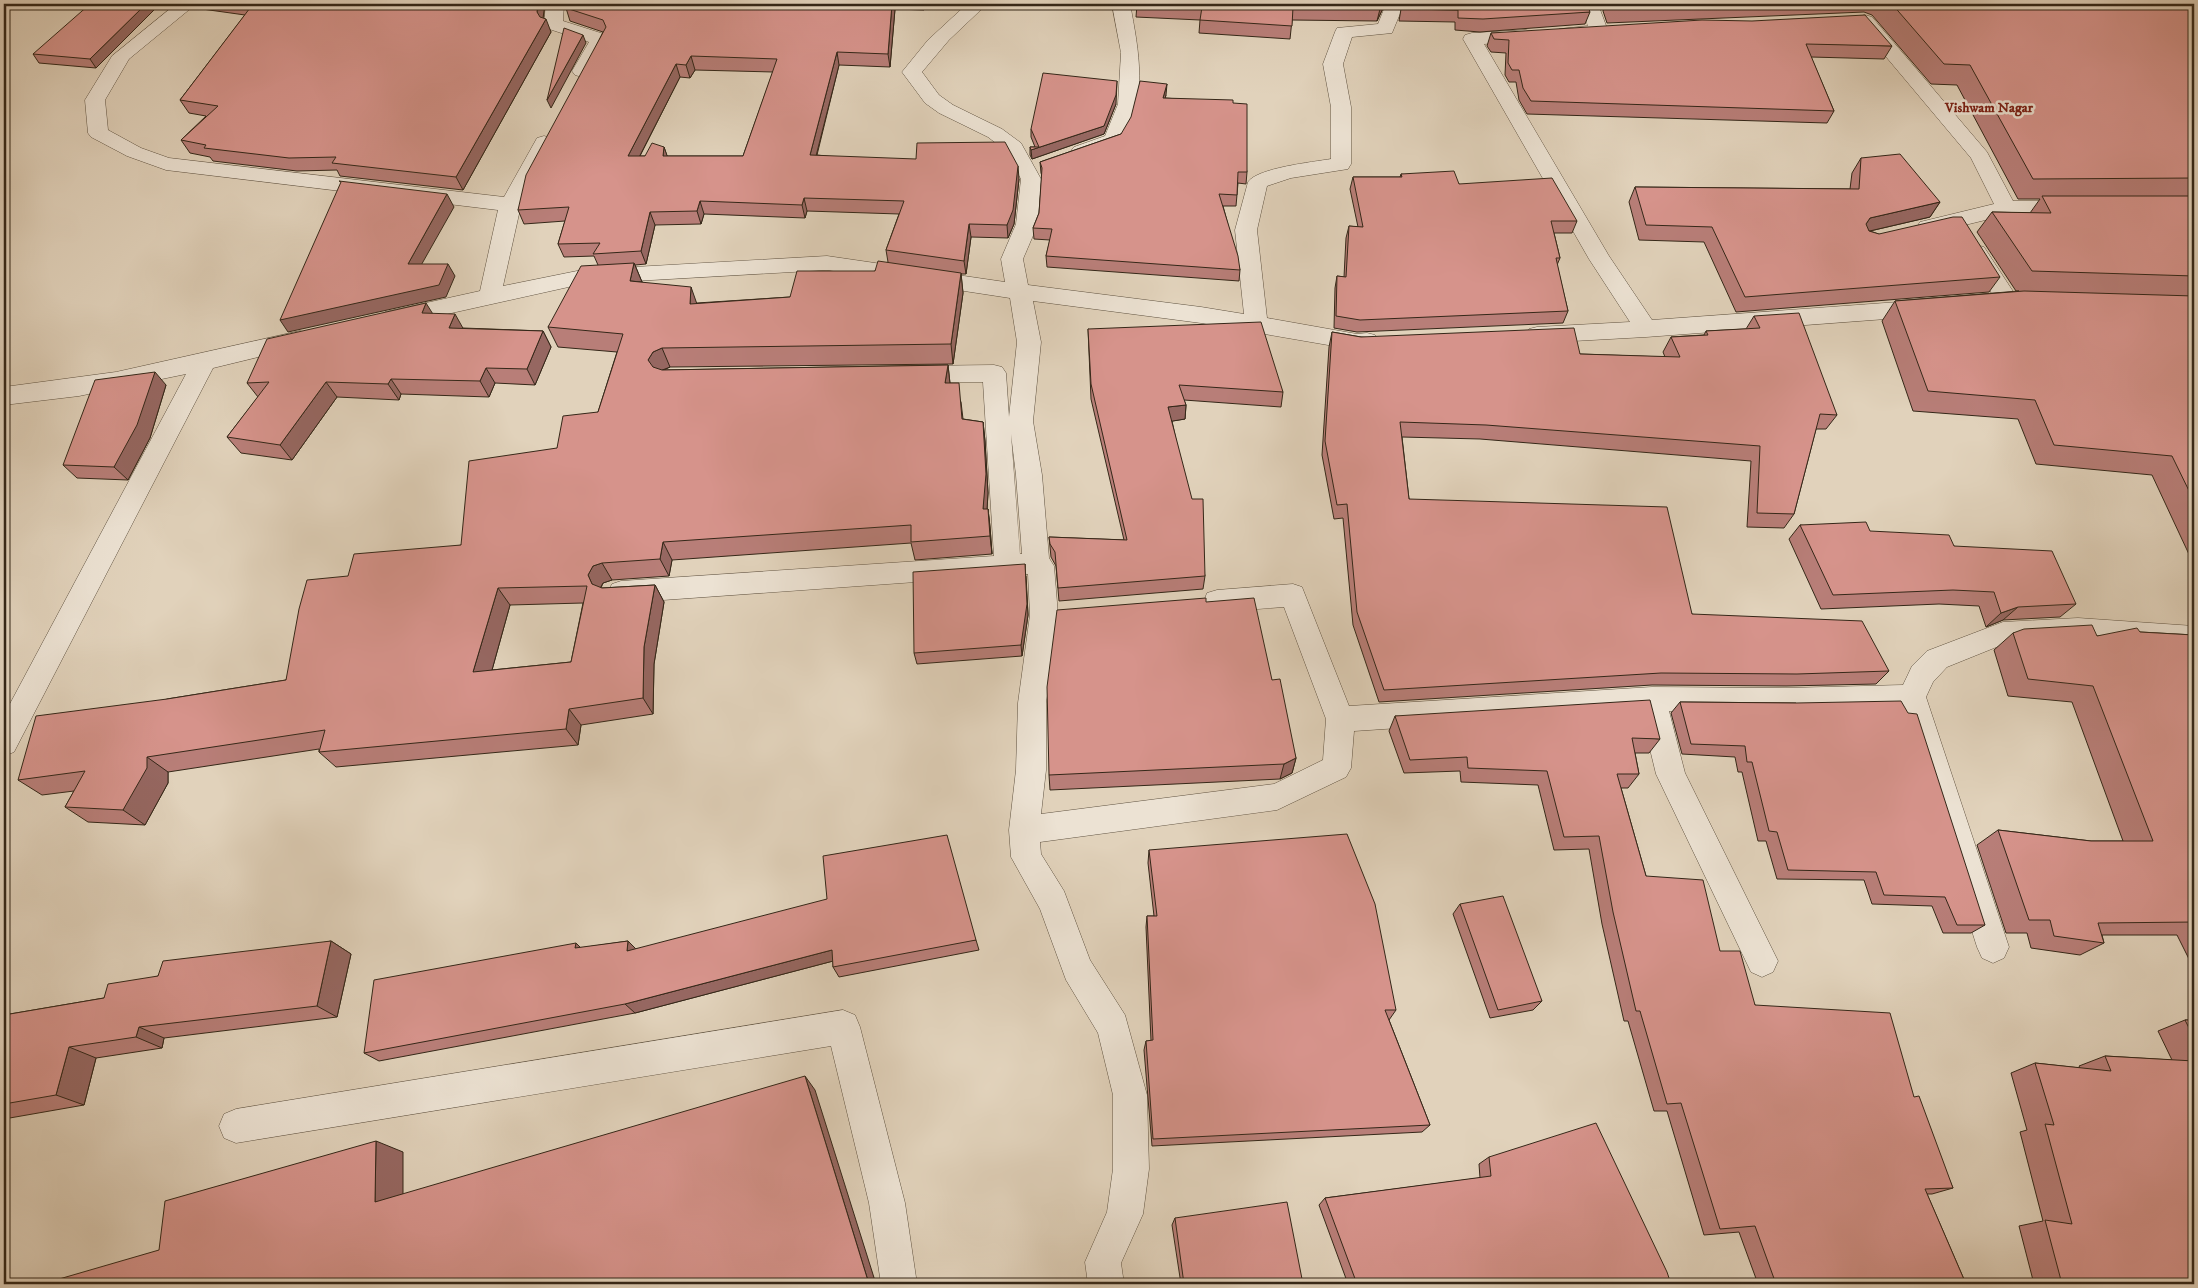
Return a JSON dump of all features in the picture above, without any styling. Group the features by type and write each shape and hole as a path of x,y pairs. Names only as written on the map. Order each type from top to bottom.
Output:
{"street":[{"path":"187,4 121,56 95,100 98,133 134,152 166,164 510,205"},
{"path":"555,4 553,24 600,39 571,92"},
{"path":"978,4 943,34 912,72 932,99 946,109 995,133 1014,147 1044,163"},
{"path":"1036,563 1029,475 1021,421 1029,342 1020,292 1014,278 1012,259 1027,224 1031,179 1044,163 1113,140 1128,104 1130,53 1121,4"},
{"path":"1256,324 1246,230 1258,182 1288,172 1341,164 1341,107 1333,64 1344,32 1385,29 1395,4"},
{"path":"1589,4 1608,30 1472,39 1600,259 1646,329"},
{"path":"1845,21 1864,20 1980,156 2006,208"},
{"path":"490,297 510,205 552,127"},
{"path":"1908,231 2006,208 2085,208"},
{"path":"1957,221 2008,302"},
{"path":"370,323 582,277 827,263 1020,292 1201,315 1357,342 1386,341"},
{"path":"1514,336 1646,329 1951,306"},
{"path":"4,396 125,380 324,333"},
{"path":"4,744 205,361"},
{"path":"886,374 994,372 1008,564"},
{"path":"613,593 1008,564 1036,563 1041,566 1044,615 1032,703 1030,770 1024,830 1026,857 1053,902 1077,969 1113,1027 1130,1096 1131,1169 1125,1214 1103,1262 1106,1284"},
{"path":"1024,830 1276,797 1336,768 1340,741 1340,719 1293,595 1188,604"},
{"path":"1044,615 1072,613"},
{"path":"1993,947 1912,697 1922,674 1938,659 2003,633 2078,629 2194,637"},
{"path":"1340,719 1652,699 1786,700 1912,697"},
{"path":"1652,699 1671,774 1762,961"},
{"path":"236,1126 843,1028 887,1203 899,1284"}],"building":[{"path":"90,4 146,4 90,59 33,54"},
{"path":"253,4 538,4 537,12 540,17 546,19 456,177 332,163 336,157 289,158 204,148 206,145 181,140 218,106 180,100"},
{"path":"567,4 892,4 888,54 837,52 810,155 916,159 917,143 1005,142 1018,166 1013,210 1007,225 969,224 964,261 886,250 904,201 804,198 802,205 700,201 697,211 650,212 641,251 593,254 600,243 558,244 569,207 518,210 526,175 606,27 603,20 566,8","holes":["691,56 777,59 743,156 663,156 664,147 652,143 645,156 628,156 676,64 686,65"]},
{"path":"1137,4 1382,4 1380,9 1293,7 1292,26 1200,20 1202,7"},
{"path":"1403,4 1587,4 1590,12 1483,19 1458,18 1458,10 1401,9"},
{"path":"1892,4 2194,4 2194,178 2033,179 1970,65 1944,64"},
{"path":"1865,15 1892,46 1806,44 1834,111 1531,101 1523,88 1519,70 1512,70 1508,63 1509,40 1494,39 1491,33 1702,20 1752,21"},
{"path":"564,28 583,35 547,100"},
{"path":"1043,73 1117,81 1116,95 1104,126 1031,150 1030,147 1039,147 1031,129"},
{"path":"1140,81 1167,84 1163,98 1233,100 1233,103 1247,104 1247,172 1238,172 1237,195 1219,194 1238,256 1240,270 1046,256 1052,229 1033,228 1039,213 1042,168 1040,162 1121,134 1131,117"},
{"path":"1900,154 1940,202 1870,218 1866,224 1869,231 1879,234 1953,217 1962,217 2000,277 1745,297 1712,227 1646,225 1635,187 1859,189 1861,158"},
{"path":"1454,171 1459,184 1552,178 1577,221 1551,221 1560,258 1556,258 1568,311 1360,320 1336,316 1337,276 1346,277 1349,226 1363,227 1353,177 1402,177 1401,174"},
{"path":"339,181 447,194 408,264 448,264 439,285 280,320 341,182"},
{"path":"2042,196 2194,196 2194,276 2032,271 1992,212 2051,213"},
{"path":"878,261 961,273 951,344 662,348 653,352 648,360 653,367 662,370 948,365 945,383 959,383 962,419 983,422 986,474 983,509 988,509 990,536 911,542 911,525 663,542 660,559 602,563 593,566 588,575 592,584 602,588 655,585 644,647 643,698 569,709 566,729 319,752 325,730 147,757 147,768 123,810 65,807 85,771 18,780 36,716 167,699 286,680 299,609 307,580 348,576 354,554 461,545 469,461 557,448 563,416 598,412 623,334 548,327 581,266 634,263 630,281 691,287 690,304 790,297 797,271 875,271","holes":["587,586 571,662 473,672 498,588"]},
{"path":"2024,291 2194,296 2194,501 2172,456 2054,445 2035,400 1928,391 1895,301"},
{"path":"426,303 422,313 455,314 449,328 543,331 527,369 486,368 480,381 391,379 388,384 326,382 280,445 227,437 269,382 247,383 267,339"},
{"path":"1799,313 1837,415 1820,414 1794,514 1757,513 1760,446 1486,425 1400,422 1409,499 1667,507 1692,614 1862,621 1889,671 1797,674 1661,673 1384,690 1357,612 1347,504 1337,505 1325,441 1332,332 1361,337 1574,328 1580,354 1680,357 1671,337 1708,335 1706,331 1760,328 1754,316"},
{"path":"1261,322 1283,392 1179,385 1186,405 1168,407 1192,499 1203,499 1205,576 1058,588 1055,552 1050,544 1049,537 1127,540 1091,384 1088,329"},
{"path":"155,372 137,425 114,467 63,465 95,380"},
{"path":"1866,522 1870,531 1949,535 1954,546 2052,551 2076,604 2018,607 2001,613 1994,592 1953,590 1833,595 1800,525"},
{"path":"1025,564 1027,604 1021,645 914,653 913,572"},
{"path":"1206,598 1206,602 1254,598 1272,680 1280,679 1296,758 1284,764 1049,775 1047,687 1057,610"},
{"path":"2092,625 2097,636 2137,628 2140,632 2194,635 2194,922 2098,923 2104,943 2054,936 2050,920 2029,920 1998,830 2091,841 2153,841 2093,686 2028,679 2013,633 2024,629"},
{"path":"1650,700 1660,739 1632,738 1639,774 1617,774 1646,876 1703,880 1720,951 1740,951 1755,1005 1890,1013 1914,1097 1919,1096 1953,1188 1925,1189 1966,1284 1776,1284 1755,1226 1720,1229 1681,1103 1667,1104 1640,1011 1636,1011 1613,912 1599,836 1564,837 1547,771 1468,768 1467,757 1410,760 1395,716"},
{"path":"1901,701 1908,713 1917,714 1985,925 1957,925 1945,897 1884,895 1876,872 1788,870 1777,832 1769,831 1752,762 1747,762 1745,746 1691,744 1680,702 1796,703"},
{"path":"1347,834 1375,904 1396,1010 1385,1010 1430,1125 1153,1139 1146,1041 1153,1040 1147,916 1157,916 1149,850"},
{"path":"947,835 976,940 833,967 832,950 625,1004 364,1053 374,980 576,943 575,948 628,941 627,951 827,899 823,856"},
{"path":"1503,896 1542,1001 1498,1010 1460,904"},
{"path":"331,941 317,1006 139,1027 136,1037 69,1047 56,1095 4,1104 4,1015 104,998 108,984 158,976 163,961"},
{"path":"2185,1020 2194,1020 2194,1038"},
{"path":"2105,1056 2194,1061 2194,1284 2062,1284 2045,1220 2072,1224 2045,1124 2054,1125 2035,1063 2111,1071"},
{"path":"805,1076 869,1284 42,1284 159,1250 165,1201 376,1141 375,1202"},
{"path":"1596,1123 1671,1284 1357,1284 1325,1198 1491,1176 1489,1157"},
{"path":"1287,1202 1303,1284 1184,1284 1175,1218"}],"district":[{"name":"Vishwam Nagar","path":"1989,107"}]}
